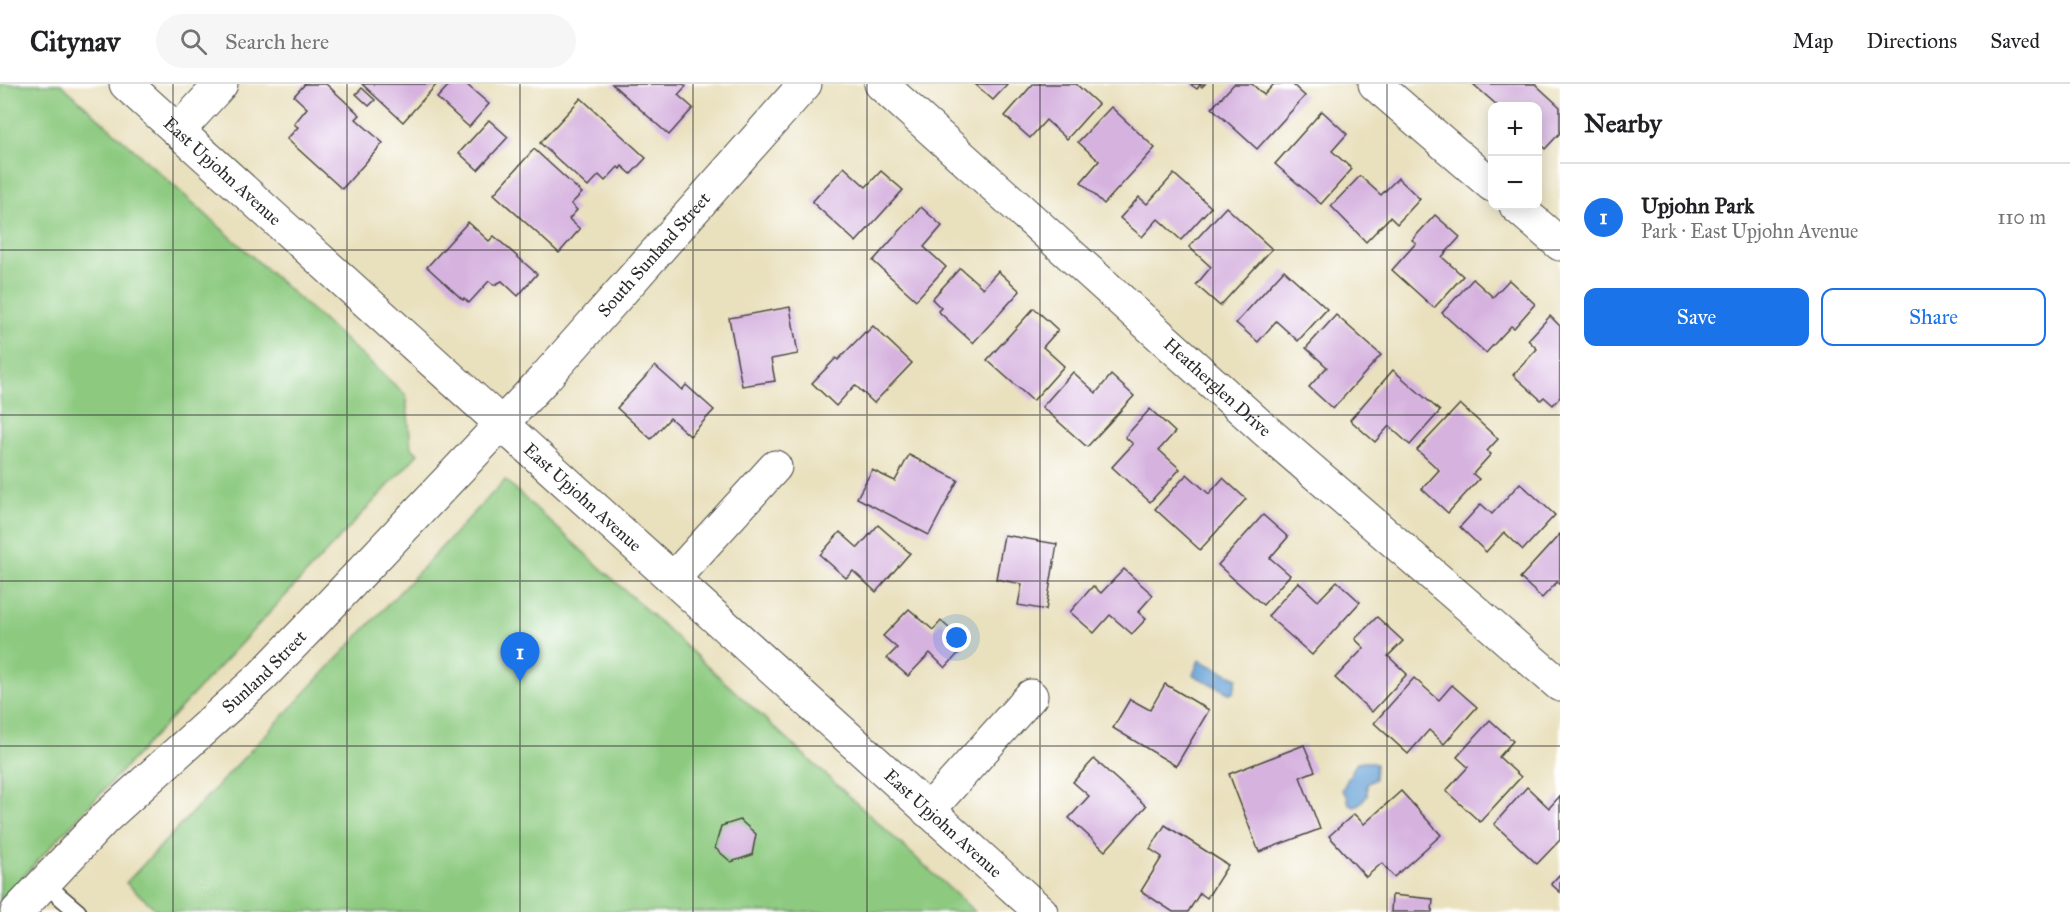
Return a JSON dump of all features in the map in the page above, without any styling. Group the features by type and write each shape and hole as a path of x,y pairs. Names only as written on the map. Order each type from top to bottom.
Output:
{"street":[{"name":"East Upjohn Avenue","path":"126,84 1041,912"},
{"path":"179,130 221,84"},
{"name":"South Sunland Street","path":"502,424 805,84"},
{"name":"Heatherglen Drive","path":"881,84 1265,430 1560,685"},
{"path":"1375,84 1488,182"},
{"path":"1521,210 1560,244"},
{"name":"Sunland Street","path":"17,912 104,819 262,676 502,424"},
{"path":"674,579 775,467"},
{"path":"928,811 1031,696"}],"lane":[{"path":"44,883 78,912"}],"green space":[{"path":"0,84 61,84 406,395 411,447 418,454 0,901"},
{"path":"505,480 975,912 159,912 126,883"}],"water":[{"path":"1199,660 1237,678 1234,691 1231,694 1193,675"},
{"path":"1357,762 1376,764 1375,779 1367,784 1367,796 1354,806 1349,804 1342,790"}],"building":[{"path":"305,84 326,84 360,115 356,119 383,143 342,189 287,139 298,127 294,124 307,108 294,96"},
{"path":"362,84 437,84 403,122"},
{"path":"450,84 466,84 489,104 469,127 437,98"},
{"path":"612,84 683,84 686,86 678,95 693,108 669,135"},
{"path":"975,84 1008,84 993,100"},
{"path":"1033,84 1076,84 1098,104 1067,139 1046,120 1030,138 1005,116"},
{"path":"1190,84 1205,84 1202,87 1200,85 1197,89"},
{"path":"1234,84 1252,84 1264,95 1274,84 1292,84 1305,96 1257,149 1212,108"},
{"path":"1473,84 1535,84 1560,107 1560,133 1545,149 1542,146 1542,102 1493,102"},
{"path":"362,88 375,100 369,106 356,94"},
{"path":"581,98 646,158 631,174 622,166 620,169 618,167 605,181 599,175 588,187 540,143"},
{"path":"1111,107 1155,148 1104,204 1081,182 1099,161 1078,142"},
{"path":"1322,111 1347,134 1332,151 1352,169 1321,204 1275,164"},
{"path":"489,120 508,137 478,170 459,153"},
{"path":"534,149 582,193 571,204 577,210 569,219 580,229 559,253 494,194"},
{"path":"844,167 866,187 881,171 903,190 856,242 812,202"},
{"path":"1174,174 1211,207 1181,240 1158,219 1142,237 1120,218 1139,197 1147,204"},
{"path":"1360,176 1381,195 1398,178 1420,199 1397,224 1390,217 1366,242 1331,206"},
{"path":"921,207 942,226 924,247 946,267 916,300 873,261"},
{"path":"1226,207 1272,249 1220,306 1196,285 1211,267 1189,247"},
{"path":"1435,215 1460,237 1442,257 1463,276 1434,308 1392,270 1416,243 1412,240"},
{"path":"468,222 489,241 494,236 537,274 518,296 502,281 494,285 489,281 469,303 427,267"},
{"path":"960,268 983,288 998,271 1020,291 973,343 938,311 941,308 932,299"},
{"path":"1284,270 1327,309 1298,341 1276,321 1258,342 1236,323"},
{"path":"1473,279 1493,297 1509,280 1535,304 1514,328 1511,326 1486,353 1442,313"},
{"path":"790,307 798,354 771,359 775,381 742,386 729,318"},
{"path":"1034,308 1058,330 1043,347 1064,366 1033,401 987,360"},
{"path":"1336,315 1381,355 1333,409 1309,387 1327,367 1306,348"},
{"path":"1550,316 1560,326 1560,397 1553,405 1544,397 1541,400 1513,375 1537,349 1528,340"},
{"path":"873,326 912,363 874,403 855,385 836,406 812,383 836,358 838,360"},
{"path":"655,366 682,390 686,385 714,410 690,436 670,418 651,439 617,408"},
{"path":"1393,370 1440,411 1410,445 1389,426 1375,442 1350,420"},
{"path":"1073,372 1096,393 1111,375 1134,396 1087,447 1042,407"},
{"path":"1460,404 1498,439 1487,451 1491,454 1473,474 1479,479 1448,513 1422,489 1439,470 1417,450"},
{"path":"1150,409 1175,432 1159,450 1180,469 1150,502 1112,467 1133,444 1125,437"},
{"path":"909,455 958,480 929,535 857,498 872,470 895,481"},
{"path":"1187,474 1209,494 1223,478 1246,499 1200,550 1155,509"},
{"path":"1520,483 1555,515 1523,550 1504,532 1486,552 1460,527 1481,504 1492,514"},
{"path":"1263,515 1288,537 1270,558 1290,575 1263,605 1218,565"},
{"path":"878,525 910,553 876,592 853,571 846,578 820,555 840,532 858,548"},
{"path":"1560,534 1560,585 1557,582 1542,598 1520,578"},
{"path":"1004,535 1057,544 1046,610 1018,605 1022,584 996,579"},
{"path":"1124,569 1153,595 1138,612 1146,619 1132,634 1110,615 1094,633 1070,612 1093,586 1101,593"},
{"path":"1337,581 1360,602 1312,655 1268,616 1298,582 1318,601"},
{"path":"909,609 933,630 941,621 967,644 945,668 930,653 908,676 887,658 897,648 883,636"},
{"path":"1377,617 1403,641 1388,656 1407,674 1372,712 1335,678 1364,648 1355,639"},
{"path":"1414,678 1439,700 1452,685 1477,707 1444,744 1429,730 1408,754 1374,723"},
{"path":"1165,684 1209,710 1176,766 1113,728 1130,699 1150,710"},
{"path":"1490,720 1513,741 1499,757 1521,777 1480,822 1446,791 1468,767 1457,757"},
{"path":"1304,745 1315,771 1300,777 1320,829 1259,852 1229,774"},
{"path":"1094,759 1146,806 1105,851 1069,818 1089,796 1073,782"},
{"path":"1527,787 1549,808 1560,796 1560,840 1537,864 1494,824"},
{"path":"1401,791 1441,835 1394,877 1382,863 1366,877 1329,836 1354,814 1364,824"},
{"path":"740,820 756,834 752,855 731,862 715,848 721,826"},
{"path":"1165,825 1228,865 1207,898 1200,893 1188,912 1173,912 1141,891 1162,857 1150,849"},
{"path":"1560,874 1560,892 1551,884"},
{"path":"1392,895 1433,899 1432,912 1391,912"}],"place":[{"name":"Upjohn Park","path":"520,682"}]}
